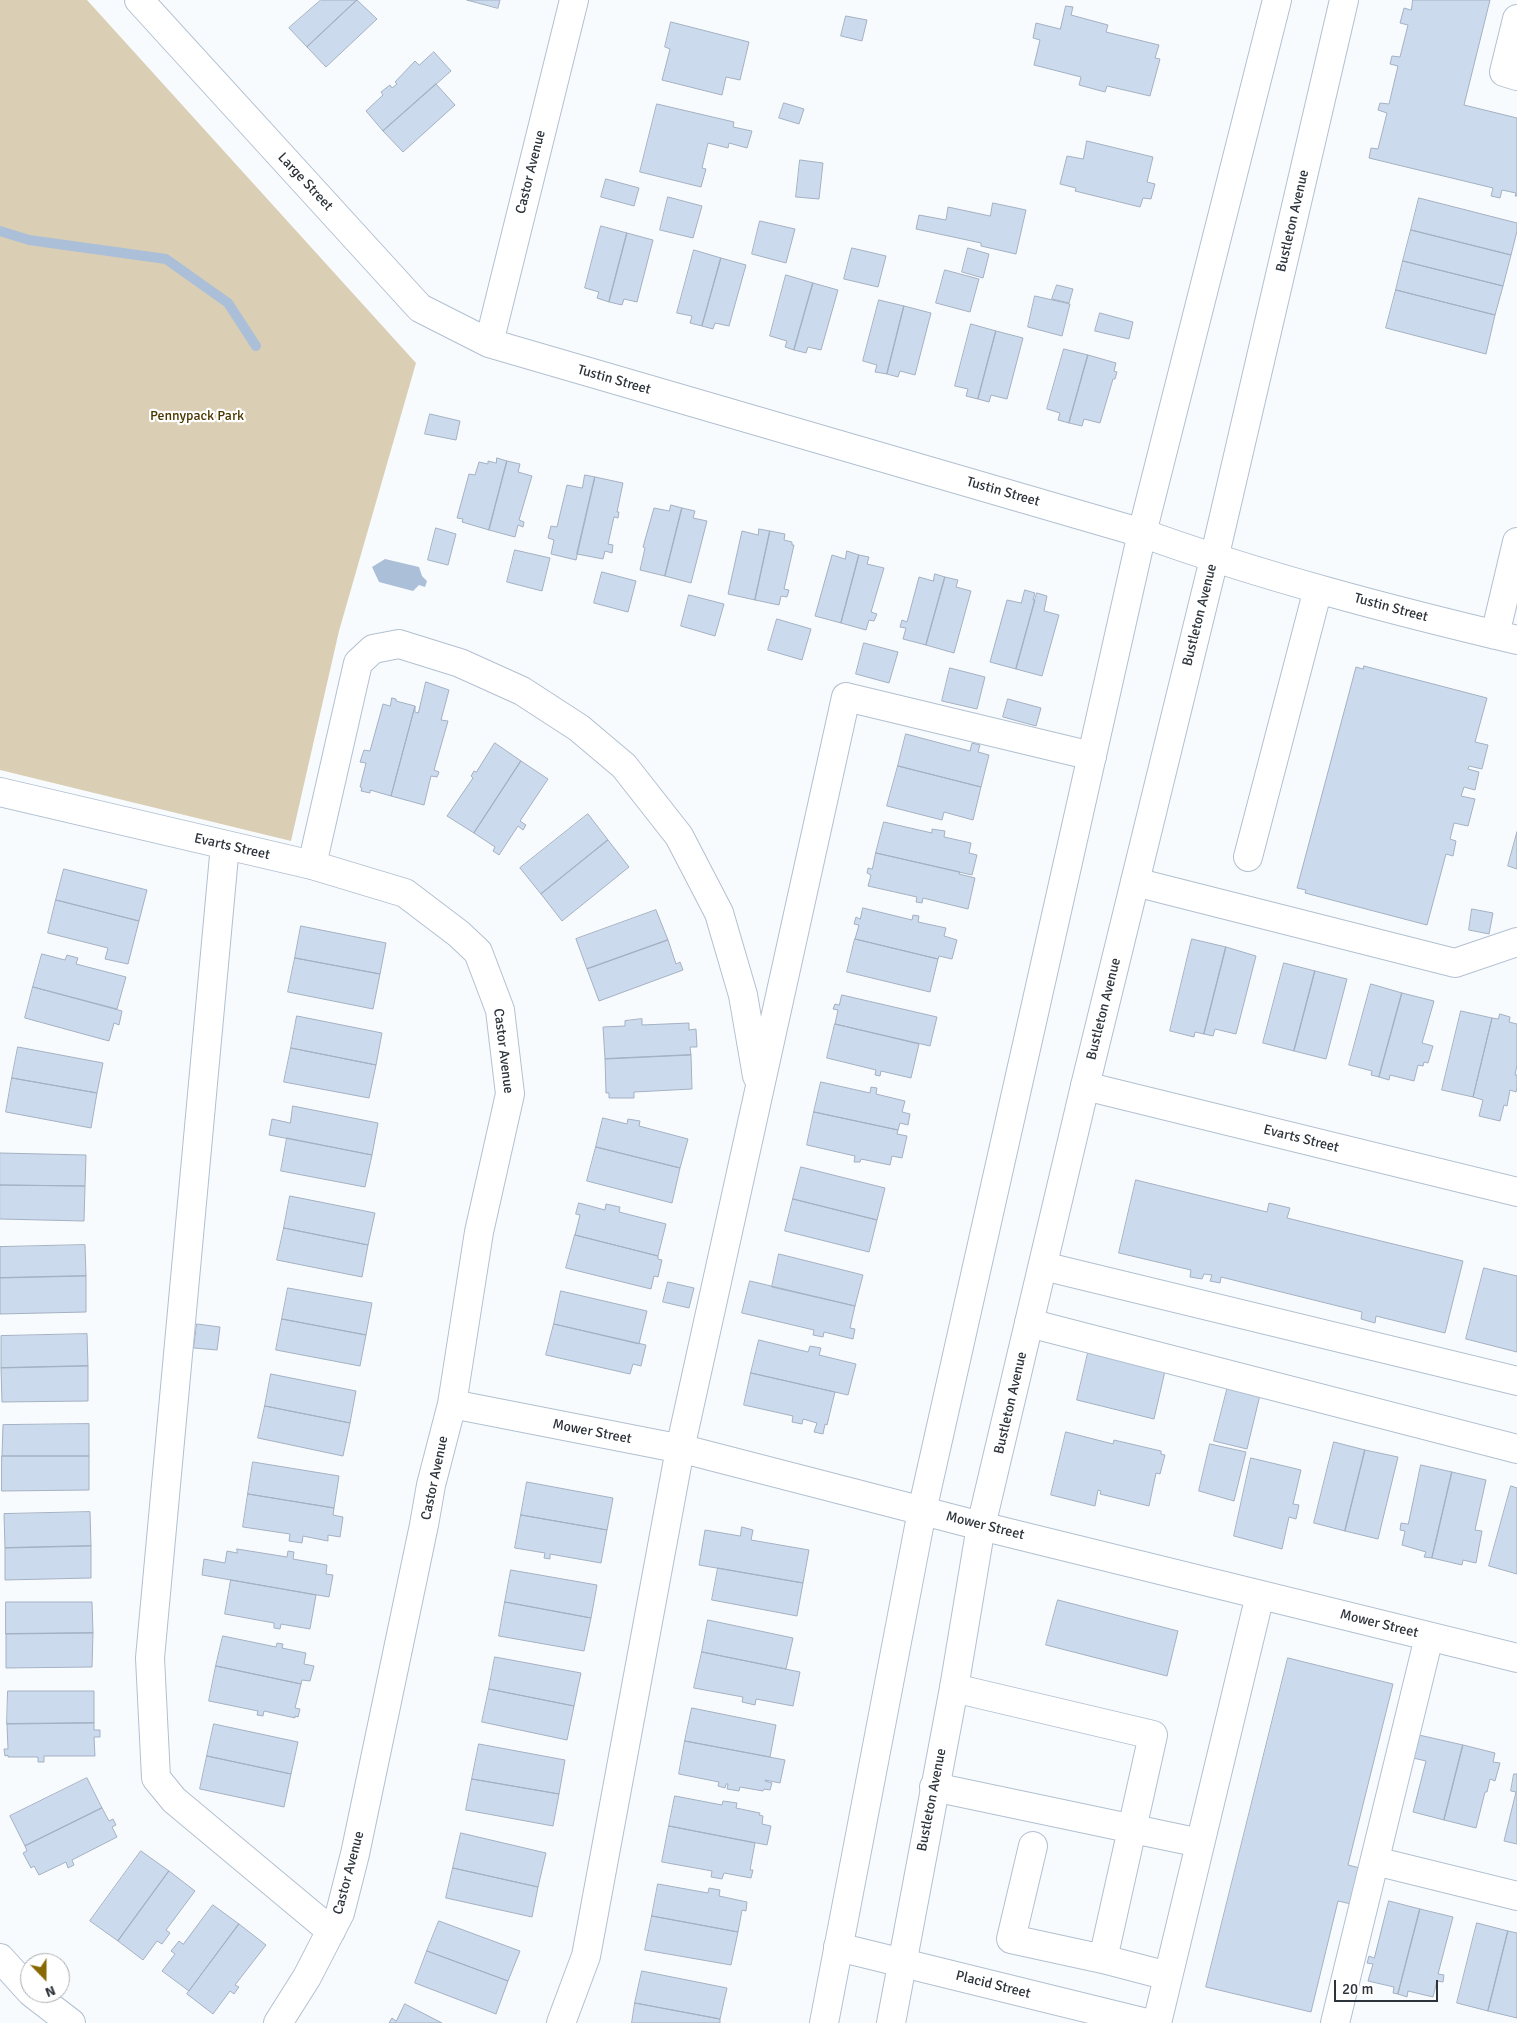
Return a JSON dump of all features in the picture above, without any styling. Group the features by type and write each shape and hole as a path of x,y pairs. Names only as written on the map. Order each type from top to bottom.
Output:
{"street":[{"name":"Large Street","path":"138,0 420,308 488,343"},
{"name":"Castor Avenue","path":"488,343 574,0"},
{"path":"824,2023 922,1510 1142,533 1276,0"},
{"name":"Bustleton Avenue","path":"891,2023 954,1688 982,1526 1085,1086 1214,559 1344,0"},
{"path":"1517,19 1504,72 1517,76"},
{"name":"Tustin Street","path":"488,343 1142,533 1214,559 1318,589 1506,638"},
{"path":"1506,638 1517,542"},
{"path":"1248,857 1318,589"},
{"path":"312,865 358,663 373,648 399,644 460,664 522,691 579,728 624,766 679,836 719,913 743,995 759,1090"},
{"path":"562,2023 586,1956 680,1449 846,697 1092,756"},
{"name":"Evarts Street","path":"0,792 312,865 405,893 453,929"},
{"path":"225,846 150,1658 156,1778 174,1800 331,1931"},
{"path":"1135,882 1456,963 1517,942"},
{"name":"Castor Avenue","path":"278,2023 308,1977 340,1913 355,1854 431,1485 452,1404 479,1232 510,1094 500,1010 478,952 453,929"},
{"name":"Evarts Street","path":"1085,1086 1517,1192"},
{"path":"1043,1266 1517,1381"},
{"path":"1029,1323 1517,1449"},
{"name":"Mower Street","path":"452,1404 680,1449 982,1526 1517,1658"},
{"path":"1157,2023 1260,1594"},
{"path":"1335,2023 1430,1636"},
{"path":"954,1688 1153,1735 1103,1959"},
{"path":"934,1787 1200,1843"},
{"path":"1033,1846 1011,1939 1103,1959 1168,1976"},
{"path":"1375,1861 1517,1896"},
{"name":"Placid Street","path":"838,1947 1147,2023"},
{"path":"0,1958 20,1980"},
{"path":"45,2003 70,2023"}],"green space":[{"name":"Pennypack Park","path":"0,0 87,0 416,363 339,631 291,841 0,770"}],"water":[{"path":"385,559 419,567 422,576 427,581 425,587 419,585 413,591 379,582 372,567"}],"building":[{"path":"321,0 357,0 307,47 289,28"},
{"path":"357,0 377,19 326,67 307,47"},
{"path":"467,0 500,0 498,8"},
{"path":"1413,0 1490,0 1464,105 1517,118 1517,196 1515,196 1516,193 1502,190 1500,198 1491,196 1493,188 1369,158 1371,148 1378,149 1387,113 1378,110 1380,103 1389,104 1398,66 1390,64 1392,56 1400,57 1408,25 1400,23 1404,8 1411,10"},
{"path":"1066,6 1073,7 1071,15 1108,25 1106,32 1159,45 1155,58 1160,59 1150,96 1107,86 1105,92 1079,85 1081,77 1034,65 1040,40 1033,38 1036,23 1060,29"},
{"path":"846,16 867,20 862,41 841,36"},
{"path":"671,22 749,42 740,80 726,77 722,95 662,80 670,49 665,47"},
{"path":"434,52 451,71 383,131 366,111 383,95 381,92 390,85 392,88 397,84 395,82 415,61 419,65"},
{"path":"436,84 455,105 403,152 383,131"},
{"path":"784,103 804,109 799,124 779,118"},
{"path":"657,104 734,122 733,127 752,131 747,148 729,143 728,148 708,143 702,168 706,169 701,187 640,172"},
{"path":"1087,141 1153,157 1147,182 1155,184 1151,199 1143,198 1140,207 1075,191 1076,188 1060,184 1067,156 1083,159"},
{"path":"800,160 823,163 819,199 796,197"},
{"path":"606,179 639,188 634,206 601,197"},
{"path":"668,197 702,206 693,238 660,230"},
{"path":"1419,198 1517,223 1511,255 1411,230"},
{"path":"993,203 1026,210 1016,254 981,246 981,243 916,229 919,215 946,220 948,207 990,216"},
{"path":"760,221 795,229 786,263 752,254"},
{"path":"601,226 627,233 609,302 597,298 599,292 585,288"},
{"path":"1411,230 1511,255 1503,286 1403,261"},
{"path":"627,233 653,240 637,302 624,299 622,305 609,302"},
{"path":"852,248 886,256 878,287 844,279"},
{"path":"968,248 989,254 983,278 962,272"},
{"path":"694,250 721,258 702,326 690,323 692,316 677,313"},
{"path":"721,258 746,265 729,326 715,323 713,329 702,326"},
{"path":"1403,261 1503,286 1495,315 1396,290"},
{"path":"945,270 979,279 970,312 936,303"},
{"path":"786,275 813,283 794,350 785,347 787,341 770,336"},
{"path":"813,283 838,290 821,350 808,347 806,353 794,350"},
{"path":"1057,285 1073,289 1069,303 1052,299"},
{"path":"1396,290 1495,315 1486,354 1386,328"},
{"path":"1035,296 1070,304 1062,336 1028,327"},
{"path":"879,300 904,306 887,374 875,372 877,365 863,361"},
{"path":"904,306 931,313 915,375 900,371 898,377 887,374"},
{"path":"1100,313 1133,322 1129,339 1095,331"},
{"path":"971,324 996,331 978,399 966,396 968,389 955,386"},
{"path":"996,331 1023,338 1007,399 991,395 989,402 978,399"},
{"path":"1064,349 1088,355 1069,423 1058,420 1060,413 1047,409"},
{"path":"1088,355 1116,363 1114,371 1117,372 1115,379 1113,379 1100,423 1084,419 1082,426 1069,423"},
{"path":"430,414 460,421 456,440 425,434"},
{"path":"497,458 507,461 489,530 462,522 463,519 457,518 469,474 475,475 479,462 488,464 488,461 496,463"},
{"path":"507,461 520,464 518,472 532,476 519,520 524,522 523,527 518,525 515,537 489,530"},
{"path":"585,475 595,477 576,560 551,554 554,540 548,538 551,526 557,527 567,485 582,488"},
{"path":"595,477 623,483 617,512 619,512 618,518 614,517 608,544 613,545 612,553 605,551 603,559 577,554"},
{"path":"671,505 682,508 665,576 640,570 645,548 643,547 654,508 669,511"},
{"path":"682,508 695,511 693,518 707,521 691,583 665,576"},
{"path":"436,528 456,534 448,565 428,560"},
{"path":"759,529 770,531 755,600 728,594 742,531 758,535"},
{"path":"770,531 785,534 784,540 792,542 792,545 794,545 784,589 789,590 787,597 781,596 779,605 755,600"},
{"path":"515,550 550,558 542,591 507,582"},
{"path":"847,551 859,555 841,623 815,616 832,555 845,559"},
{"path":"859,555 869,557 867,564 884,568 871,612 877,614 874,621 869,620 866,630 841,623"},
{"path":"602,572 636,581 628,612 594,603"},
{"path":"935,574 945,577 926,645 903,639 906,628 900,627 902,620 907,622 919,577 933,581"},
{"path":"945,577 958,580 956,587 971,591 954,653 926,645"},
{"path":"1025,590 1035,593 1033,600 1035,600 1016,669 990,662 1007,600 1021,603"},
{"path":"1037,593 1047,596 1044,611 1059,615 1042,676 1016,669"},
{"path":"689,595 724,604 715,636 681,626"},
{"path":"777,619 811,629 802,660 768,650"},
{"path":"864,643 898,652 889,683 856,674"},
{"path":"1364,666 1487,698 1475,742 1488,745 1482,769 1469,766 1468,769 1479,772 1475,790 1464,787 1461,796 1475,799 1468,826 1454,823 1450,839 1456,841 1453,856 1446,854 1427,925 1305,893 1306,890 1297,888 1356,667 1363,669"},
{"path":"950,668 985,677 977,709 942,701"},
{"path":"426,682 449,690 441,720 448,721 434,770 439,772 437,777 431,776 424,805 391,796 415,706 415,712 418,713"},
{"path":"392,698 396,699 396,701 415,706 391,796 370,790 370,793 361,791 362,788 360,787 366,763 360,762 364,750 370,751 383,704 390,706"},
{"path":"1008,699 1041,708 1036,726 1003,717"},
{"path":"906,734 970,751 972,743 980,745 978,752 989,755 981,787 898,766"},
{"path":"495,743 521,761 474,833 447,816 473,778 471,776 474,771 476,772"},
{"path":"521,761 548,779 520,821 526,825 523,830 518,826 499,855 493,851 495,847 474,833"},
{"path":"898,766 981,787 973,820 944,812 942,820 887,806"},
{"path":"588,814 608,840 541,894 520,868"},
{"path":"884,822 932,833 932,829 945,831 944,837 971,843 969,853 977,855 972,875 876,853"},
{"path":"1517,832 1517,869 1508,866"},
{"path":"608,840 629,867 562,921 541,894"},
{"path":"876,853 960,872 959,874 975,878 968,909 923,898 922,903 916,902 917,897 868,886 871,875 867,873 868,868 872,869"},
{"path":"64,869 147,890 139,921 56,900"},
{"path":"56,900 139,921 128,964 105,959 108,948 48,933"},
{"path":"863,908 912,920 913,915 919,916 918,922 946,928 944,936 957,940 952,959 939,956 938,959 855,939 859,925 854,924 856,917 860,919"},
{"path":"1472,909 1493,913 1489,934 1469,930"},
{"path":"656,910 668,940 587,969 576,939"},
{"path":"301,926 386,943 380,974 295,958"},
{"path":"855,939 938,959 930,992 847,972"},
{"path":"1192,939 1226,947 1204,1034 1195,1032 1194,1037 1170,1031"},
{"path":"668,940 676,964 680,962 683,970 599,1001 587,969"},
{"path":"1226,947 1256,956 1236,1034 1215,1029 1213,1036 1204,1034"},
{"path":"42,954 65,960 67,955 78,958 76,964 126,977 117,1009 33,987"},
{"path":"295,958 380,974 373,1009 288,992"},
{"path":"1284,963 1315,971 1294,1051 1263,1043"},
{"path":"1315,971 1347,979 1326,1059 1294,1051"},
{"path":"1371,984 1402,993 1379,1077 1371,1075 1372,1071 1349,1065"},
{"path":"33,987 122,1011 119,1025 114,1023 109,1041 25,1018"},
{"path":"1402,993 1434,1001 1422,1043 1433,1046 1428,1063 1424,1062 1423,1066 1418,1065 1414,1081 1390,1075 1389,1080 1379,1077"},
{"path":"842,995 937,1017 930,1046 835,1024 838,1010 833,1009 835,1004 839,1005"},
{"path":"1461,1011 1492,1018 1473,1097 1442,1090"},
{"path":"1500,1014 1510,1017 1509,1022 1517,1024 1517,1065 1515,1075 1517,1075 1517,1088 1516,1092 1510,1090 1507,1106 1504,1105 1500,1121 1479,1116 1483,1100 1473,1097 1492,1018 1498,1019"},
{"path":"297,1016 382,1033 376,1065 291,1048"},
{"path":"642,1019 642,1025 689,1023 689,1030 696,1029 697,1047 690,1047 691,1055 605,1059 603,1027 625,1026 625,1021"},
{"path":"835,1024 919,1044 911,1078 881,1071 880,1076 875,1075 876,1070 827,1058"},
{"path":"18,1047 103,1063 97,1093 12,1078"},
{"path":"291,1048 376,1065 369,1098 284,1082"},
{"path":"691,1055 692,1089 634,1092 634,1098 609,1098 609,1093 606,1093 605,1059"},
{"path":"12,1078 97,1093 91,1128 6,1112"},
{"path":"821,1082 870,1093 871,1087 877,1088 876,1094 905,1101 902,1112 910,1114 908,1125 900,1123 898,1130 814,1112"},
{"path":"293,1106 378,1123 372,1155 269,1135 272,1119 290,1123"},
{"path":"814,1112 898,1130 897,1134 907,1136 902,1158 892,1156 890,1165 861,1159 860,1162 854,1162 855,1156 807,1145"},
{"path":"603,1118 627,1124 628,1119 640,1121 639,1126 688,1139 680,1168 596,1147"},
{"path":"287,1138 372,1155 365,1187 281,1171"},
{"path":"596,1147 680,1168 672,1203 587,1181"},
{"path":"0,1153 86,1155 85,1186 0,1185"},
{"path":"801,1167 885,1188 877,1220 793,1199"},
{"path":"1136,1180 1267,1212 1269,1203 1290,1208 1287,1218 1463,1261 1445,1333 1376,1316 1375,1323 1361,1319 1362,1312 1221,1277 1220,1283 1210,1281 1212,1275 1204,1274 1202,1279 1190,1277 1191,1270 1119,1253"},
{"path":"0,1185 85,1186 84,1221 0,1219"},
{"path":"290,1196 375,1213 368,1245 284,1228"},
{"path":"793,1199 877,1220 869,1252 785,1231"},
{"path":"579,1203 605,1210 606,1204 620,1207 619,1212 666,1224 658,1256 575,1235 580,1215 576,1214"},
{"path":"284,1228 368,1245 362,1277 277,1260"},
{"path":"575,1235 658,1256 658,1259 662,1260 658,1277 654,1276 651,1289 566,1268"},
{"path":"85,1245 86,1276 0,1278 0,1247"},
{"path":"779,1254 863,1275 855,1306 772,1287"},
{"path":"1484,1268 1517,1276 1517,1352 1466,1339"},
{"path":"86,1276 86,1312 0,1314 0,1278"},
{"path":"750,1281 855,1306 850,1328 855,1329 853,1339 824,1332 823,1337 813,1335 814,1330 742,1313"},
{"path":"668,1282 694,1288 689,1308 663,1302"},
{"path":"288,1288 372,1303 366,1335 282,1319"},
{"path":"561,1291 647,1311 639,1344 554,1324"},
{"path":"282,1319 366,1335 360,1366 276,1350"},
{"path":"197,1324 220,1327 217,1350 194,1348"},
{"path":"554,1324 646,1345 641,1366 633,1364 630,1374 546,1355"},
{"path":"87,1334 88,1366 1,1368 1,1336"},
{"path":"759,1340 808,1352 810,1346 821,1348 819,1355 856,1364 848,1395 751,1373"},
{"path":"1088,1353 1165,1371 1154,1419 1077,1400"},
{"path":"88,1366 88,1401 2,1402 1,1368"},
{"path":"751,1373 835,1392 823,1434 814,1432 817,1423 803,1419 802,1424 792,1422 793,1416 744,1405"},
{"path":"271,1374 356,1391 350,1423 265,1406"},
{"path":"1228,1386 1260,1395 1247,1449 1214,1441"},
{"path":"265,1406 350,1423 343,1456 258,1438"},
{"path":"89,1424 89,1456 2,1456 3,1425"},
{"path":"1066,1432 1113,1444 1114,1440 1161,1451 1161,1454 1165,1455 1160,1474 1156,1473 1149,1506 1100,1494 1101,1491 1098,1490 1095,1506 1051,1495"},
{"path":"1334,1442 1365,1450 1345,1531 1314,1523"},
{"path":"1210,1444 1246,1452 1234,1501 1199,1491"},
{"path":"1365,1450 1398,1457 1378,1539 1345,1531"},
{"path":"2,1456 89,1456 89,1490 2,1491"},
{"path":"1251,1458 1301,1470 1293,1504 1299,1505 1296,1519 1289,1517 1282,1549 1234,1536"},
{"path":"253,1462 339,1476 334,1508 248,1494"},
{"path":"1421,1465 1452,1472 1432,1558 1424,1557 1426,1552 1402,1545 1405,1531 1400,1530 1401,1523 1408,1524"},
{"path":"1452,1472 1486,1480 1475,1530 1482,1531 1476,1563 1463,1560 1462,1565 1432,1558"},
{"path":"527,1482 613,1498 607,1530 521,1515"},
{"path":"1511,1486 1517,1488 1517,1574 1489,1566"},
{"path":"248,1494 334,1508 333,1515 343,1517 340,1537 328,1535 328,1541 303,1536 302,1543 289,1541 290,1534 243,1527"},
{"path":"90,1512 91,1546 5,1548 4,1514"},
{"path":"521,1515 607,1530 601,1563 550,1554 550,1559 544,1558 545,1553 515,1548"},
{"path":"742,1527 753,1530 751,1540 809,1550 803,1583 699,1565 705,1530 740,1536"},
{"path":"91,1546 91,1578 5,1580 5,1548"},
{"path":"237,1549 287,1557 288,1551 294,1552 293,1559 327,1565 326,1574 333,1575 329,1597 202,1575 204,1559 225,1563 227,1551 237,1553"},
{"path":"718,1568 803,1583 797,1616 712,1600"},
{"path":"511,1570 597,1585 591,1618 505,1602"},
{"path":"231,1580 316,1595 310,1629 281,1624 280,1629 274,1628 274,1623 225,1614"},
{"path":"1058,1600 1178,1631 1167,1676 1046,1645"},
{"path":"6,1602 92,1602 93,1633 6,1634"},
{"path":"505,1602 591,1618 584,1651 499,1636"},
{"path":"708,1620 793,1638 786,1669 702,1652"},
{"path":"93,1633 92,1667 6,1668 6,1634"},
{"path":"223,1636 276,1647 277,1643 283,1644 282,1648 306,1653 304,1664 314,1666 310,1681 302,1680 301,1684 216,1666"},
{"path":"702,1652 800,1672 793,1706 756,1699 755,1705 742,1702 743,1697 694,1688"},
{"path":"495,1657 581,1673 574,1706 489,1689"},
{"path":"1288,1658 1393,1684 1348,1865 1360,1868 1351,1904 1338,1901 1311,2012 1206,1987"},
{"path":"216,1666 301,1684 295,1708 300,1709 298,1717 295,1716 295,1718 264,1711 263,1716 257,1715 258,1711 209,1701"},
{"path":"489,1689 574,1706 567,1740 482,1722"},
{"path":"8,1691 94,1691 94,1723 7,1724"},
{"path":"692,1708 776,1725 770,1757 685,1741"},
{"path":"94,1723 94,1730 100,1730 100,1737 94,1737 95,1756 44,1756 44,1762 38,1762 38,1757 5,1756 4,1749 8,1749 7,1724"},
{"path":"214,1724 298,1742 291,1774 207,1756"},
{"path":"1419,1735 1463,1745 1444,1820 1413,1812 1426,1761 1413,1758"},
{"path":"685,1741 785,1760 780,1783 765,1780 772,1783 770,1790 764,1789 763,1791 740,1787 739,1791 727,1789 728,1784 726,1784 725,1788 718,1786 719,1782 679,1774"},
{"path":"479,1744 565,1760 559,1794 472,1779"},
{"path":"1463,1745 1495,1753 1493,1762 1500,1763 1495,1781 1490,1779 1487,1792 1485,1792 1476,1828 1444,1820"},
{"path":"207,1756 291,1774 284,1807 200,1789"},
{"path":"1514,1774 1517,1774 1517,1844 1504,1841 1516,1792 1511,1791"},
{"path":"87,1778 102,1808 25,1846 10,1816"},
{"path":"472,1779 559,1794 553,1826 466,1810"},
{"path":"675,1796 722,1805 723,1801 737,1803 736,1808 760,1813 759,1815 763,1816 762,1824 771,1826 767,1845 669,1826"},
{"path":"102,1808 109,1821 113,1819 116,1825 112,1827 117,1837 72,1860 74,1865 68,1868 66,1862 39,1875 34,1866 31,1868 23,1853 27,1851 25,1846"},
{"path":"669,1826 755,1843 750,1870 753,1870 751,1878 724,1873 722,1879 711,1877 712,1871 662,1862"},
{"path":"461,1833 546,1853 538,1887 453,1868"},
{"path":"141,1851 169,1871 118,1941 90,1921"},
{"path":"453,1868 538,1887 532,1917 446,1898"},
{"path":"169,1871 195,1891 166,1930 170,1933 162,1944 157,1941 143,1960 118,1941"},
{"path":"658,1884 708,1893 709,1888 720,1890 719,1896 747,1902 746,1911 742,1910 738,1932 652,1916"},
{"path":"1389,1901 1420,1909 1398,1994 1393,1993 1394,1987 1368,1981 1373,1964 1367,1963 1369,1956 1374,1958"},
{"path":"213,1905 239,1924 189,1991 162,1971 175,1954 171,1951 179,1941 183,1944"},
{"path":"1420,1909 1453,1917 1438,1974 1444,1975 1443,1982 1437,1981 1433,1997 1408,1991 1407,1997 1398,1994"},
{"path":"652,1916 738,1932 731,1965 645,1950"},
{"path":"439,1921 520,1951 508,1981 427,1951"},
{"path":"1477,1923 1508,1931 1488,2011 1457,2003"},
{"path":"239,1924 266,1945 235,1985 239,1987 234,1994 230,1991 213,2014 187,1994"},
{"path":"1508,1931 1517,1933 1517,2018 1488,2011"},
{"path":"427,1951 508,1981 496,2014 415,1983"},
{"path":"642,1971 727,1988 720,2019 635,2003"},
{"path":"635,2003 720,2019 720,2023 632,2023"},
{"path":"405,2004 442,2023 389,2023 392,2018 396,2021"}],"waterway":[{"path":"0,231 29,240 166,259 228,303 256,346"}]}
